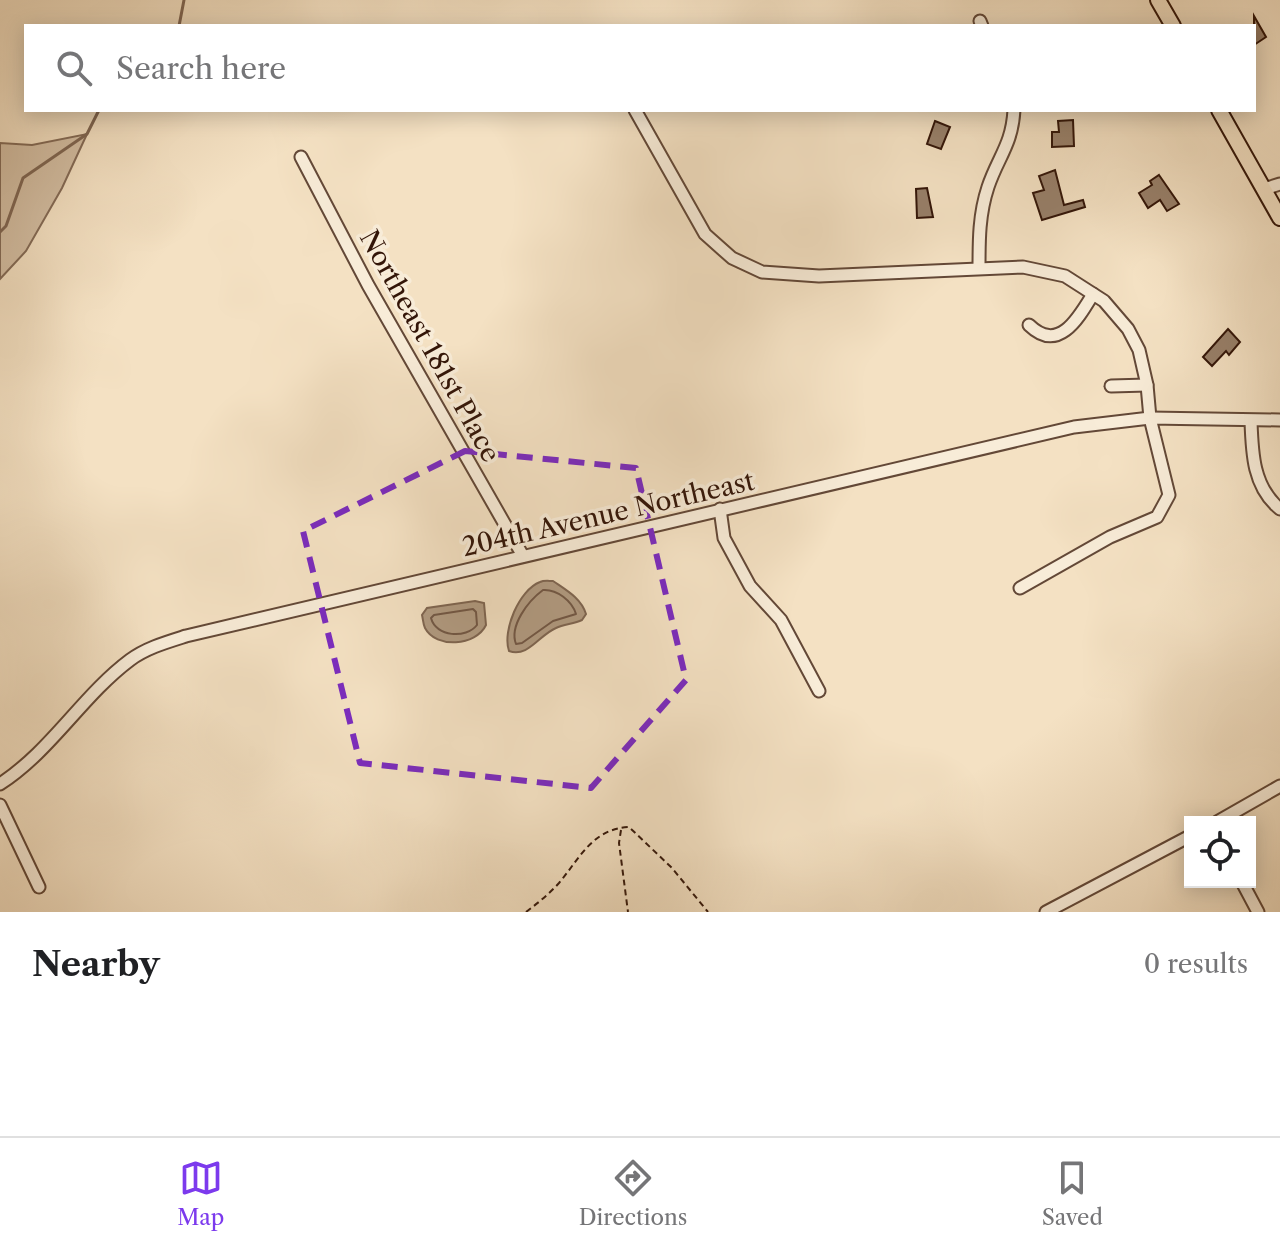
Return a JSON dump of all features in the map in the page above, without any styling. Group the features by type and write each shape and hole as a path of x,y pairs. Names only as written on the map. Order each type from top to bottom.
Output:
{"main road":[{"path":"1158,0 1172,24"},
{"path":"1220,112 1280,218"}],"street":[{"path":"636,112 705,234 732,258 762,272 819,276 1023,267 1065,276 1104,301 1128,329 1139,350 1150,418 1169,495 1157,517 1110,537 1020,588"},
{"path":"979,268 979,218 988,184 1012,132 1014,112"},
{"name":"Northeast 181st Place","path":"301,157 368,285 523,556"},
{"path":"1264,189 1280,184"},
{"path":"1029,325 1049,337 1065,331 1093,294"},
{"path":"1111,386 1147,385"},
{"name":"204th Avenue Northeast","path":"0,784 51,741 132,659 156,646 186,636 1074,427 1150,418 1280,420"},
{"path":"1251,421 1257,477 1269,500 1280,509"},
{"path":"720,509 724,538 743,574 758,597 781,620 819,691"},
{"path":"1228,816 1280,786"},
{"path":"0,805 39,887"},
{"path":"1046,912 1184,839"},
{"path":"1245,888 1258,912"}],"path":[{"path":"526,912 556,886 587,845 599,835 629,827 672,868 708,912"},
{"path":"621,828 619,843 628,912"}],"highlighted area":[{"path":"465,451 636,468 686,680 591,788 360,763 303,531"}],"shaded area":[{"path":"87,134 62,188 26,251 0,279 0,143 32,145"}],"water":[{"path":"542,581 553,581 577,599 586,614 582,620 550,631 528,649 509,651 510,622 519,602 532,586"},
{"path":"475,601 484,603 486,625 474,637 446,642 430,635 425,628 422,615 427,608"}],"building":[{"path":"1254,16 1266,37 1256,44 1256,24"},
{"path":"1073,120 1074,146 1052,147 1052,132 1059,132 1058,121"},
{"path":"935,121 950,127 941,149 927,144"},
{"path":"1055,170 1064,205 1083,200 1085,207 1042,220 1033,193 1044,190 1039,176"},
{"path":"1159,175 1179,204 1167,211 1160,200 1148,208 1139,193 1152,185 1150,181"},
{"path":"927,188 933,217 917,218 916,189"},
{"path":"1228,329 1240,342 1229,355 1226,351 1212,366 1203,357"}],"waterway":[{"path":"179,24 184,0"},
{"path":"0,232 6,226 23,178 87,134 98,112"}]}
